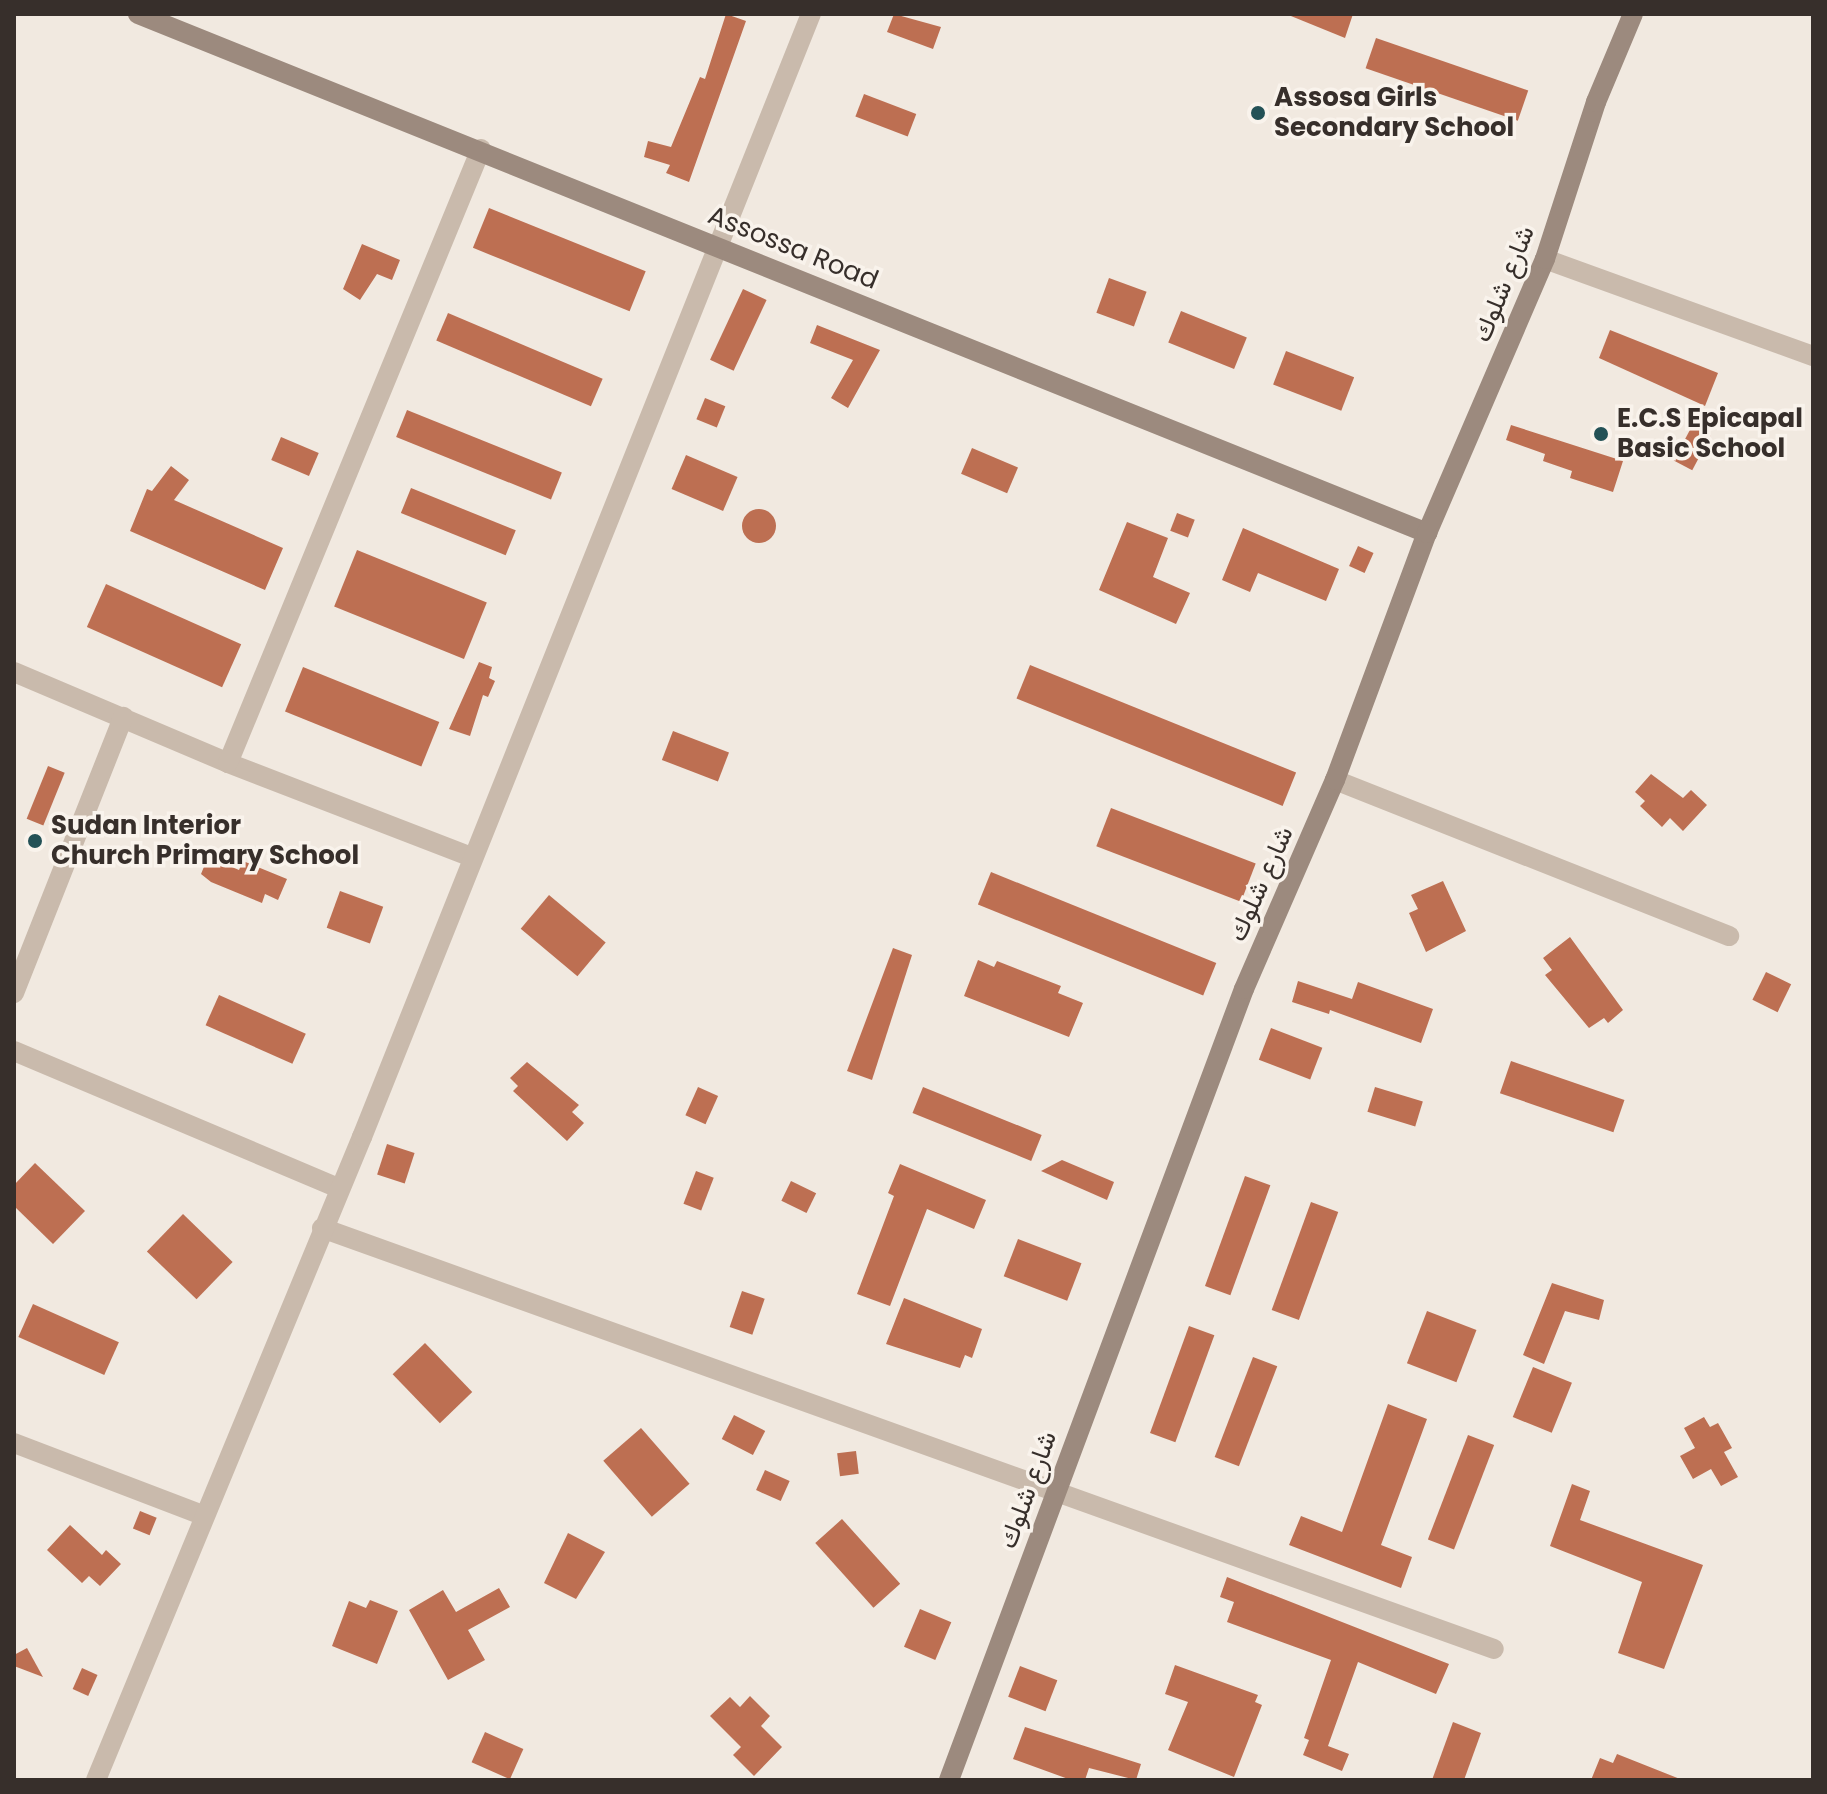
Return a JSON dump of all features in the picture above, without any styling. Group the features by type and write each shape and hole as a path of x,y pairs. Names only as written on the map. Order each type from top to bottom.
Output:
{"street":[{"name":"Assossa Road","path":"138,14 481,149 1427,533"},
{"path":"96,1780 722,247 811,14"},
{"name":"شارع شلوك","path":"949,1780 1244,989 1335,780 1427,533 1545,259 1596,102 1633,14"},
{"path":"228,763 481,149"},
{"path":"1545,259 1813,356"},
{"path":"14,672 228,763 472,857"},
{"path":"14,993 123,717"},
{"path":"1335,780 1729,936"},
{"path":"14,1051 339,1188"},
{"path":"322,1228 1494,1649"},
{"path":"14,1443 203,1515"}],"building":[{"path":"726,14 746,21 689,182 666,173 670,165 644,157 648,141 671,147 700,77 705,79"},
{"path":"894,14 941,27 933,49 887,32"},
{"path":"1286,14 1353,14 1345,38"},
{"path":"1376,38 1528,90 1518,121 1366,68"},
{"path":"864,94 916,114 908,136 855,116"},
{"path":"489,208 646,271 630,311 473,248"},
{"path":"362,244 400,260 392,280 377,274 360,300 343,289"},
{"path":"1109,278 1147,292 1134,326 1096,313"},
{"path":"743,289 767,300 734,371 710,360"},
{"path":"1181,311 1247,338 1234,369 1168,343"},
{"path":"448,313 603,379 591,406 436,341"},
{"path":"817,325 880,350 848,408 831,398 853,360 810,343"},
{"path":"1610,330 1718,373 1705,406 1599,358"},
{"path":"1286,351 1354,377 1341,411 1273,385"},
{"path":"705,398 725,406 717,428 696,419"},
{"path":"407,410 562,473 551,499 396,437"},
{"path":"1511,425 1623,461 1613,492 1570,478 1572,471 1543,461 1545,454 1506,440"},
{"path":"1692,426 1711,436 1692,470 1674,460"},
{"path":"281,437 319,453 309,476 271,460"},
{"path":"972,448 1018,468 1007,493 961,474"},
{"path":"686,455 738,477 723,511 672,489"},
{"path":"171,466 189,480 174,500 283,548 265,590 130,531 147,489 152,491"},
{"path":"411,488 516,530 506,555 401,513"},
{"path":"759,509 771,514 776,526 771,538 759,543 747,538 742,526 747,514"},
{"path":"1177,513 1195,520 1188,538 1170,531"},
{"path":"1127,522 1168,538 1153,577 1190,593 1176,624 1099,590"},
{"path":"1243,528 1339,569 1326,601 1258,573 1250,592 1222,580"},
{"path":"1358,546 1374,553 1365,573 1349,566"},
{"path":"357,550 487,602 464,659 334,607"},
{"path":"106,584 241,644 222,687 87,627"},
{"path":"479,662 492,667 489,678 495,681 488,697 483,695 470,736 449,729"},
{"path":"1030,665 1296,773 1283,806 1017,698"},
{"path":"303,667 439,722 421,767 285,712"},
{"path":"673,731 729,753 718,781 662,760"},
{"path":"48,766 65,773 43,826 27,819"},
{"path":"1651,774 1683,798 1691,790 1707,805 1683,831 1670,818 1662,827 1640,806 1645,801 1635,792"},
{"path":"1111,808 1256,864 1241,902 1096,846"},
{"path":"208,857 239,870 243,861 287,879 278,900 265,894 262,903 211,882 201,874"},
{"path":"991,872 1216,963 1203,995 978,904"},
{"path":"1443,881 1466,931 1426,952 1409,913 1418,909 1411,895"},
{"path":"340,891 383,907 370,943 327,928"},
{"path":"549,895 606,943 577,976 521,929"},
{"path":"1570,937 1623,1010 1608,1023 1604,1018 1589,1028 1545,975 1552,970 1543,958"},
{"path":"893,948 912,955 872,1080 847,1071"},
{"path":"978,960 994,967 997,961 1061,986 1058,993 1083,1003 1069,1037 964,996"},
{"path":"1766,972 1791,984 1778,1012 1752,1000"},
{"path":"1298,981 1352,999 1358,982 1433,1009 1421,1043 1330,1010 1329,1014 1292,1002"},
{"path":"219,995 306,1034 292,1064 206,1025"},
{"path":"1271,1028 1322,1048 1310,1079 1259,1060"},
{"path":"1511,1061 1624,1100 1613,1132 1500,1093"},
{"path":"527,1062 579,1105 572,1112 584,1123 567,1141 513,1091 518,1086 510,1078"},
{"path":"698,1087 718,1096 705,1124 685,1115"},
{"path":"923,1087 1042,1135 1031,1161 913,1113"},
{"path":"1375,1087 1423,1102 1415,1126 1367,1112"},
{"path":"387,1144 415,1153 405,1183 377,1174"},
{"path":"1062,1160 1114,1182 1107,1200 1041,1171"},
{"path":"35,1163 85,1211 53,1244 14,1206 14,1185"},
{"path":"900,1164 986,1200 974,1229 927,1209 890,1306 857,1294 894,1196 888,1193"},
{"path":"696,1171 714,1178 701,1210 683,1204"},
{"path":"1245,1176 1270,1185 1230,1295 1205,1286"},
{"path":"791,1181 816,1193 807,1213 781,1201"},
{"path":"1311,1202 1338,1212 1299,1320 1272,1310"},
{"path":"183,1214 233,1262 197,1299 147,1251"},
{"path":"1018,1239 1081,1263 1067,1301 1004,1276"},
{"path":"1552,1283 1604,1300 1599,1320 1565,1311 1544,1364 1523,1355"},
{"path":"742,1291 765,1299 752,1335 730,1327"},
{"path":"904,1298 982,1329 972,1358 965,1355 960,1368 886,1344"},
{"path":"33,1304 119,1342 104,1375 18,1337"},
{"path":"1427,1311 1476,1330 1456,1382 1407,1363"},
{"path":"1189,1326 1214,1335 1175,1442 1150,1433"},
{"path":"425,1343 472,1392 440,1423 393,1374"},
{"path":"1253,1357 1277,1366 1239,1466 1215,1457"},
{"path":"1533,1367 1572,1383 1552,1433 1513,1417"},
{"path":"1388,1404 1427,1419 1381,1545 1412,1557 1401,1588 1289,1545 1301,1516 1342,1532"},
{"path":"734,1415 765,1431 753,1455 722,1439"},
{"path":"1704,1417 1710,1427 1718,1423 1732,1448 1724,1452 1738,1477 1721,1486 1711,1469 1693,1479 1680,1456 1695,1448 1684,1428"},
{"path":"641,1428 690,1484 652,1517 603,1461"},
{"path":"1468,1435 1494,1445 1454,1550 1428,1540"},
{"path":"856,1451 859,1474 840,1476 837,1453"},
{"path":"765,1470 790,1481 781,1501 756,1490"},
{"path":"1572,1484 1590,1491 1580,1520 1703,1565 1664,1669 1618,1653 1642,1582 1550,1546"},
{"path":"140,1511 157,1518 150,1535 133,1529"},
{"path":"842,1519 900,1584 873,1608 815,1543"},
{"path":"70,1525 102,1555 106,1550 121,1564 100,1586 89,1576 82,1583 47,1550"},
{"path":"568,1533 605,1552 576,1599 544,1583"},
{"path":"1227,1577 1449,1664 1436,1694 1358,1662 1328,1746 1349,1754 1342,1771 1303,1755 1309,1740 1304,1738 1331,1660 1227,1622 1234,1602 1220,1597"},
{"path":"499,1588 510,1607 468,1630 485,1660 448,1680 409,1610 443,1590 456,1612"},
{"path":"370,1600 398,1611 377,1664 332,1646 349,1601 366,1608"},
{"path":"920,1609 951,1622 935,1660 904,1647"},
{"path":"27,1648 43,1677 14,1666 14,1655"},
{"path":"1175,1665 1258,1695 1255,1702 1262,1705 1234,1777 1168,1750 1188,1702 1165,1694"},
{"path":"1020,1666 1057,1680 1046,1711 1008,1697"},
{"path":"82,1668 98,1675 88,1696 73,1689"},
{"path":"750,1696 770,1716 761,1726 782,1747 754,1776 733,1755 741,1747 710,1716 730,1697 740,1707"},
{"path":"1453,1722 1481,1733 1464,1780 1432,1780"},
{"path":"1025,1727 1141,1764 1136,1780 1089,1768 1085,1780 1071,1780 1013,1759"},
{"path":"485,1732 523,1749 510,1779 472,1762"},
{"path":"1617,1754 1680,1780 1591,1780 1600,1758 1613,1763"}],"place":[{"name":"Assosa Girls Secondary School","path":"1258,113"},
{"name":"E.C.S Epicapal Basic School","path":"1601,434"},
{"name":"Sudan Interior Church Primary School","path":"35,841"}]}
